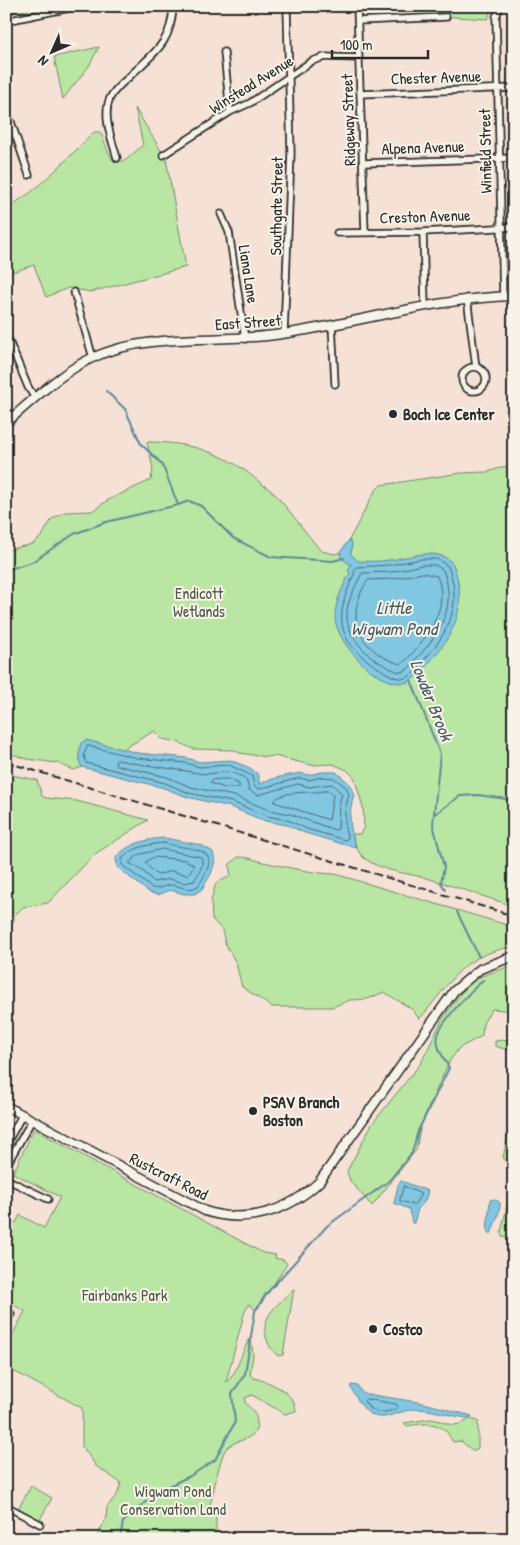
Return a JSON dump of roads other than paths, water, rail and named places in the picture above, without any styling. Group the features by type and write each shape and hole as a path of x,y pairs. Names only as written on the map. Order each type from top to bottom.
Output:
{"main road":[{"name":"East Street","path":"6,423 35,398 93,358 116,349 179,339 245,339 284,334 467,298 514,296"},
{"name":"Rustcraft Road","path":"6,1106 205,1210 239,1216 272,1211 304,1195 328,1170 454,991 480,969 514,956"}],"street":[{"path":"6,21 79,6"},
{"path":"117,158 108,126 110,98 119,86 167,38 172,25 173,6"},
{"name":"Ridgeway Street","path":"357,6 365,232"},
{"name":"Winfield Street","path":"500,6 496,17 503,296"},
{"name":"Southgate Street","path":"284,334 291,153 287,9"},
{"path":"358,21 446,17"},
{"path":"224,52 230,112"},
{"name":"Winstead Avenue","path":"163,156 230,112 250,103 312,61 325,57 359,58"},
{"name":"Chester Avenue","path":"360,94 514,88"},
{"path":"6,107 29,175"},
{"name":"Alpena Avenue","path":"364,163 514,158"},
{"name":"Liana Lane","path":"221,214 229,232 245,339"},
{"name":"Creston Avenue","path":"337,233 423,232 514,226"},
{"path":"423,232 425,306"},
{"path":"74,292 93,358"},
{"path":"467,298 476,367 482,371 485,378 483,386 473,391 463,385 462,377 465,370 476,367"},
{"path":"332,324 334,384"},
{"path":"6,334 28,387 35,398"},
{"path":"6,1145 22,1115"},
{"path":"6,1166 32,1120"},
{"path":"6,1179 48,1199"},
{"path":"6,1506 40,1524"}],"water":[{"name":"Little Wigwam Pond","path":"349,540 352,543 351,554 358,561 381,561 431,554 446,558 453,564 459,590 458,614 454,625 434,657 409,682 398,683 375,674 354,655 340,634 336,624 335,611 341,591 350,573 348,570 351,565 341,558 340,552"},
{"path":"86,740 138,753 187,758 200,762 230,760 250,768 259,775 259,784 275,778 300,773 308,775 336,772 350,784 354,794 350,821 356,848 305,833 287,825 265,821 230,807 187,797 164,788 82,767 79,761 79,752 81,743"},
{"path":"165,838 201,845 213,852 215,861 211,874 202,889 195,894 184,894 170,890 158,895 150,893 117,867 116,857 127,848 152,839"},
{"path":"401,1181 428,1191 425,1201 418,1209 414,1223 412,1223 409,1209 394,1203 398,1185"},
{"path":"495,1199 500,1203 500,1206 491,1234 487,1231 490,1200"},
{"path":"351,1385 358,1386 360,1391 366,1394 424,1403 472,1416 469,1418 419,1409 377,1417 361,1405"}],"waterway":[{"path":"6,570 32,562 74,534 106,522 178,505 162,464 141,444 125,409 106,391"},
{"path":"178,505 189,501 201,506 233,538 271,557 333,561 344,558"},
{"name":"Lowder Brook","path":"411,680 440,754 433,824 444,867 441,883 445,889"},
{"path":"435,814 460,796 478,795 514,800"},
{"name":"Lowder Brook","path":"457,912 479,957"},
{"path":"120,1539 123,1522 158,1491 190,1476 215,1460 235,1422 232,1394 245,1374 255,1311 266,1294 327,1226 389,1181 412,1153 418,1131 449,1068 439,1048 438,1035 445,1021 483,980"}],"railway":[{"path":"6,762 514,916"}],"place":[{"name":"Boch Ice Center","path":"393,414"},
{"name":"PSAV Branch Boston","path":"253,1111"},
{"name":"Costco","path":"373,1329"}],"park label":[{"name":"Endicott Wetlands","path":"199,602"},
{"name":"Fairbanks Park","path":"125,1295"},
{"name":"Wigwam Pond Conservation Land","path":"173,1500"}]}
